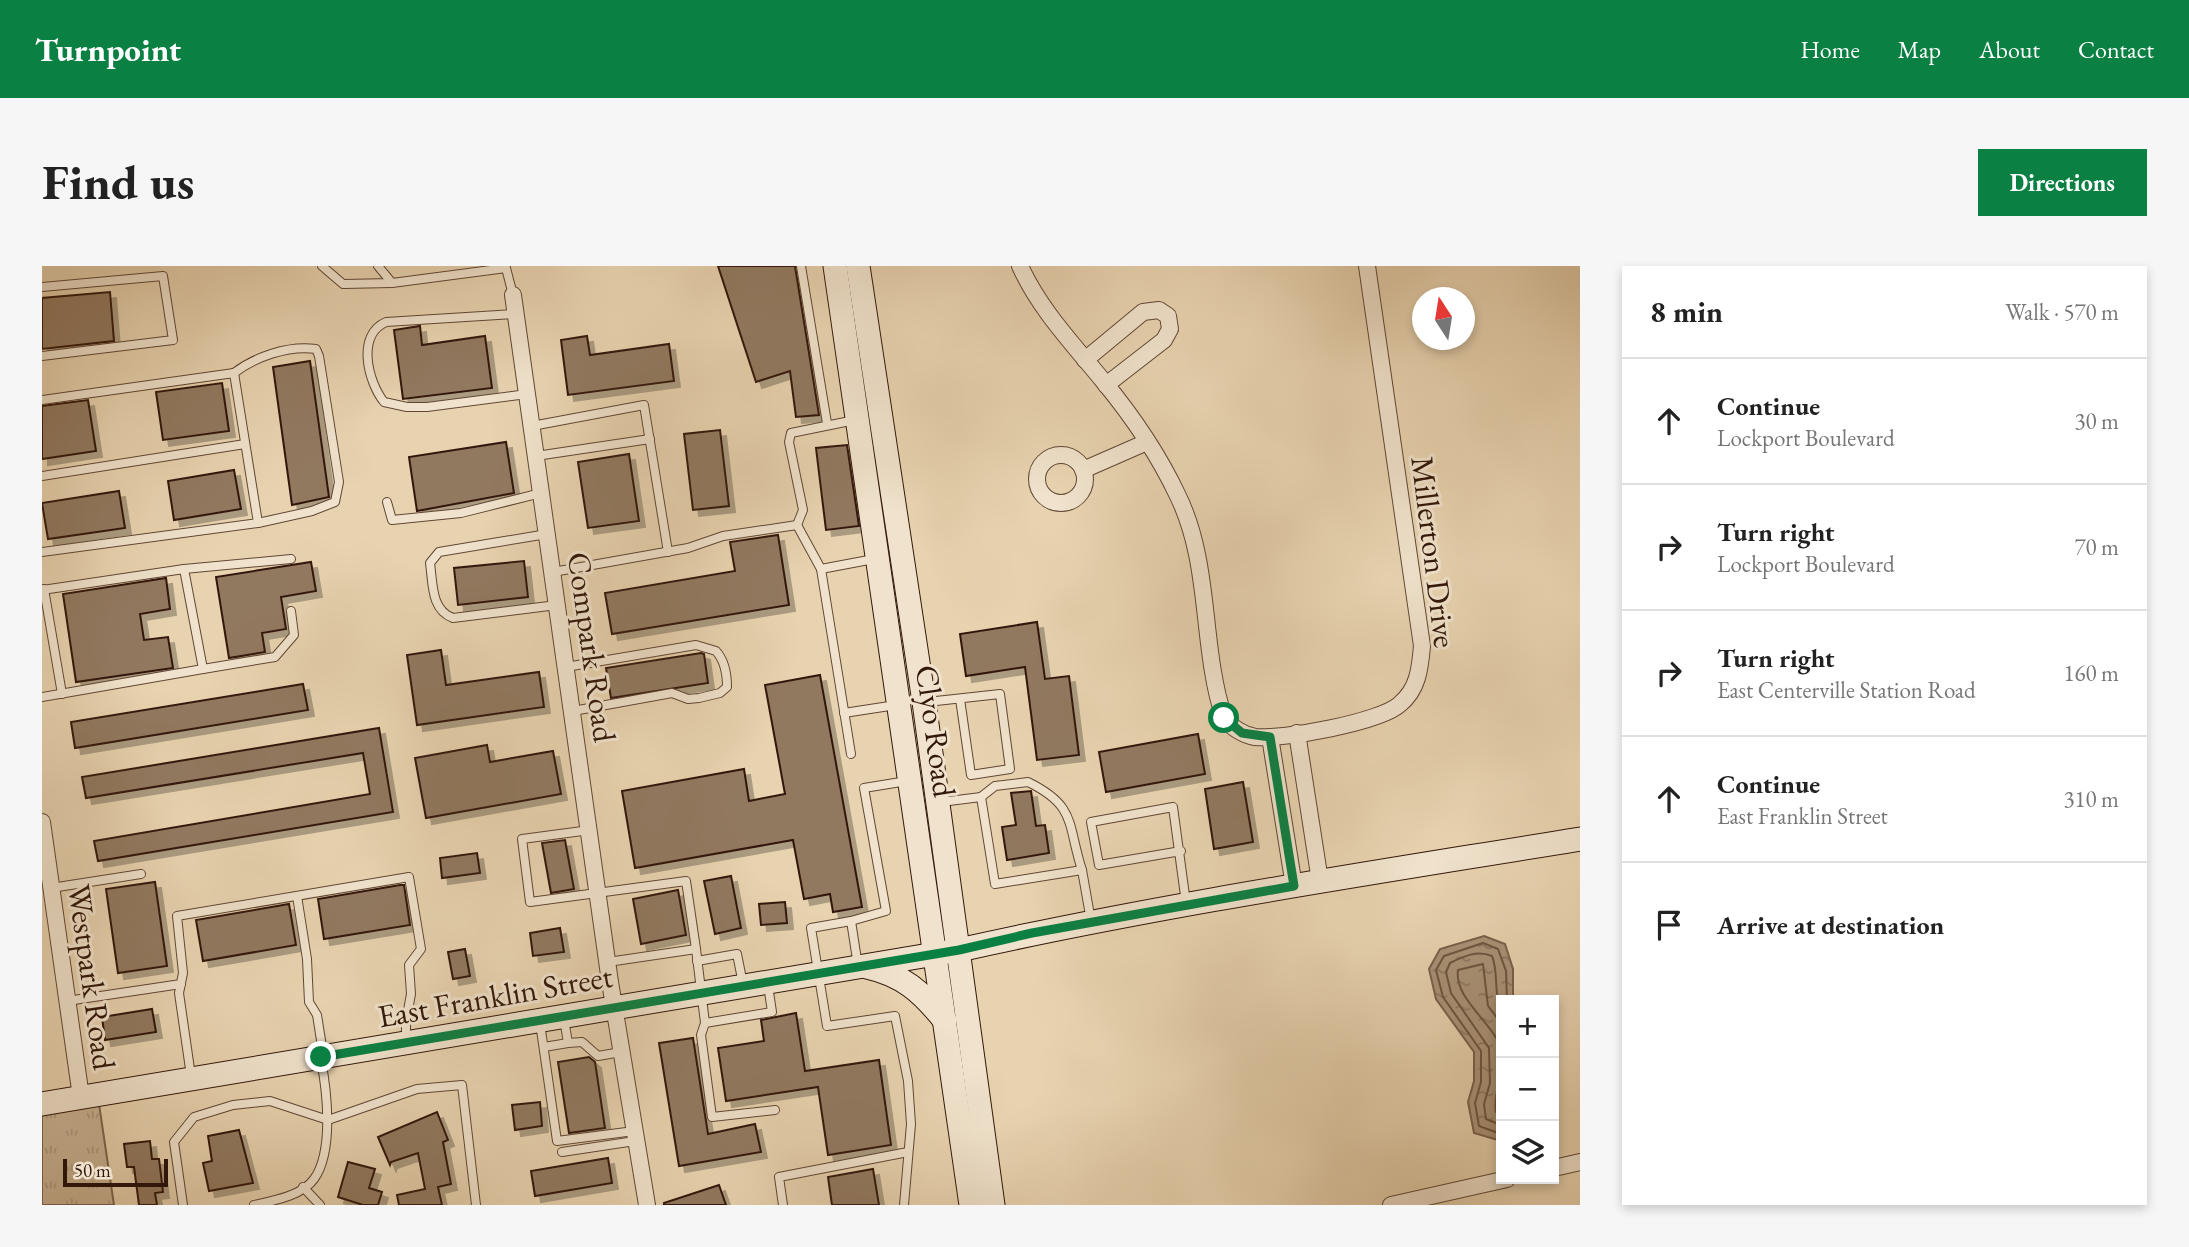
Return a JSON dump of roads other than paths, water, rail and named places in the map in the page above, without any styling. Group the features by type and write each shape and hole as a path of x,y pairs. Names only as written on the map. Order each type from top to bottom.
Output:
{"street":[{"name":"Clyo Road","path":"835,266 911,780 947,952 993,1205"},
{"name":"Clyo Road","path":"858,266 938,802 947,952 945,1021 971,1205"},
{"path":"1020,266 1037,297 1147,442 1178,495 1193,538 1224,718 1242,733 1270,737 1294,886"},
{"name":"Millerton Drive","path":"1270,737 1386,715 1410,694 1420,670 1422,646 1367,266"},
{"name":"Compark Road","path":"513,295 614,1008 647,1205"},
{"path":"1085,360 1143,312 1159,310 1168,316 1170,329 1164,340 1106,385"},
{"path":"1083,470 1147,442"},
{"path":"1297,733 1320,881"},
{"name":"Westpark Road","path":"42,822 44,853 81,1097"},
{"name":"East Franklin Street","path":"42,1104 947,952 1320,881 1580,839"},
{"path":"860,966 888,972 909,982 924,995 945,1021"},
{"path":"1559,1167 1580,1162"},
{"path":"1391,1205 1496,1181"}],"lane":[{"path":"322,266 343,284 391,283 508,267 513,295"},
{"path":"378,266 391,283"},
{"path":"801,266 827,423"},
{"path":"42,287 163,276 173,340 42,356"},
{"path":"516,314 386,322 378,326 371,338 369,369 378,394 394,405 427,407 527,394"},
{"path":"42,400 234,373 251,360 307,348 316,349 339,482 335,502 312,511 258,523 42,552"},
{"path":"234,373 258,523"},
{"path":"532,426 644,405 668,552"},
{"path":"797,524 803,510 789,442 791,433 827,423 882,416"},
{"path":"536,456 650,439"},
{"path":"42,476 245,444"},
{"path":"387,502 392,520 461,513 541,493"},
{"path":"553,572 668,552 723,536 797,524"},
{"path":"797,524 821,569 851,754"},
{"path":"547,534 439,552 430,563 435,601 441,612 453,618 557,605"},
{"path":"62,694 43,589 184,569 291,559"},
{"path":"821,569 878,559"},
{"path":"184,569 203,669"},
{"path":"42,697 275,657 294,635 292,611"},
{"path":"566,667 696,645 716,651 724,663 727,678 727,687 720,693 688,699 672,693 572,711"},
{"path":"924,702 1000,694 1010,769 971,775 960,699"},
{"path":"844,713 901,704"},
{"path":"904,1205 911,1125 908,1081 895,1016 827,1026 811,928 886,911 864,788 911,780"},
{"path":"938,802 981,797 995,786 1028,782 1060,802 1069,817 1091,923"},
{"path":"981,797 995,884 1082,870"},
{"path":"1181,851 1099,865 1091,821 1173,807 1181,851 1186,906"},
{"path":"590,830 522,839 530,902 686,881 705,1023 701,1035 712,1116 775,1110"},
{"path":"51,888 141,874"},
{"path":"192,1079 178,993 183,973 177,916 410,877 421,949 409,965 411,994 406,1021 407,1042"},
{"path":"254,1205 282,1199 313,1180 322,1155 328,1120 327,1088 317,1015 309,1002 307,959 297,896"},
{"path":"851,921 860,966"},
{"path":"608,962 696,949"},
{"path":"697,961 737,954 743,986"},
{"path":"705,1023 772,1012 768,982"},
{"path":"67,1001 181,984"},
{"path":"564,1016 568,1043"},
{"path":"540,1020 557,1141 634,1136"},
{"path":"544,1047 582,1042 598,1056 621,1052"},
{"path":"183,1205 174,1142 194,1117 233,1105 270,1101 328,1120 417,1089 462,1085 476,1205"},
{"path":"562,1152 634,1136"},
{"path":"783,1205 779,1177 908,1152"},
{"path":"303,1187 320,1205"}],"water":[{"path":"1484,936 1505,944 1513,969 1513,995 1496,995 1496,1140 1474,1133 1468,1102 1474,1081 1474,1052 1436,999 1429,969 1440,949"}]}
